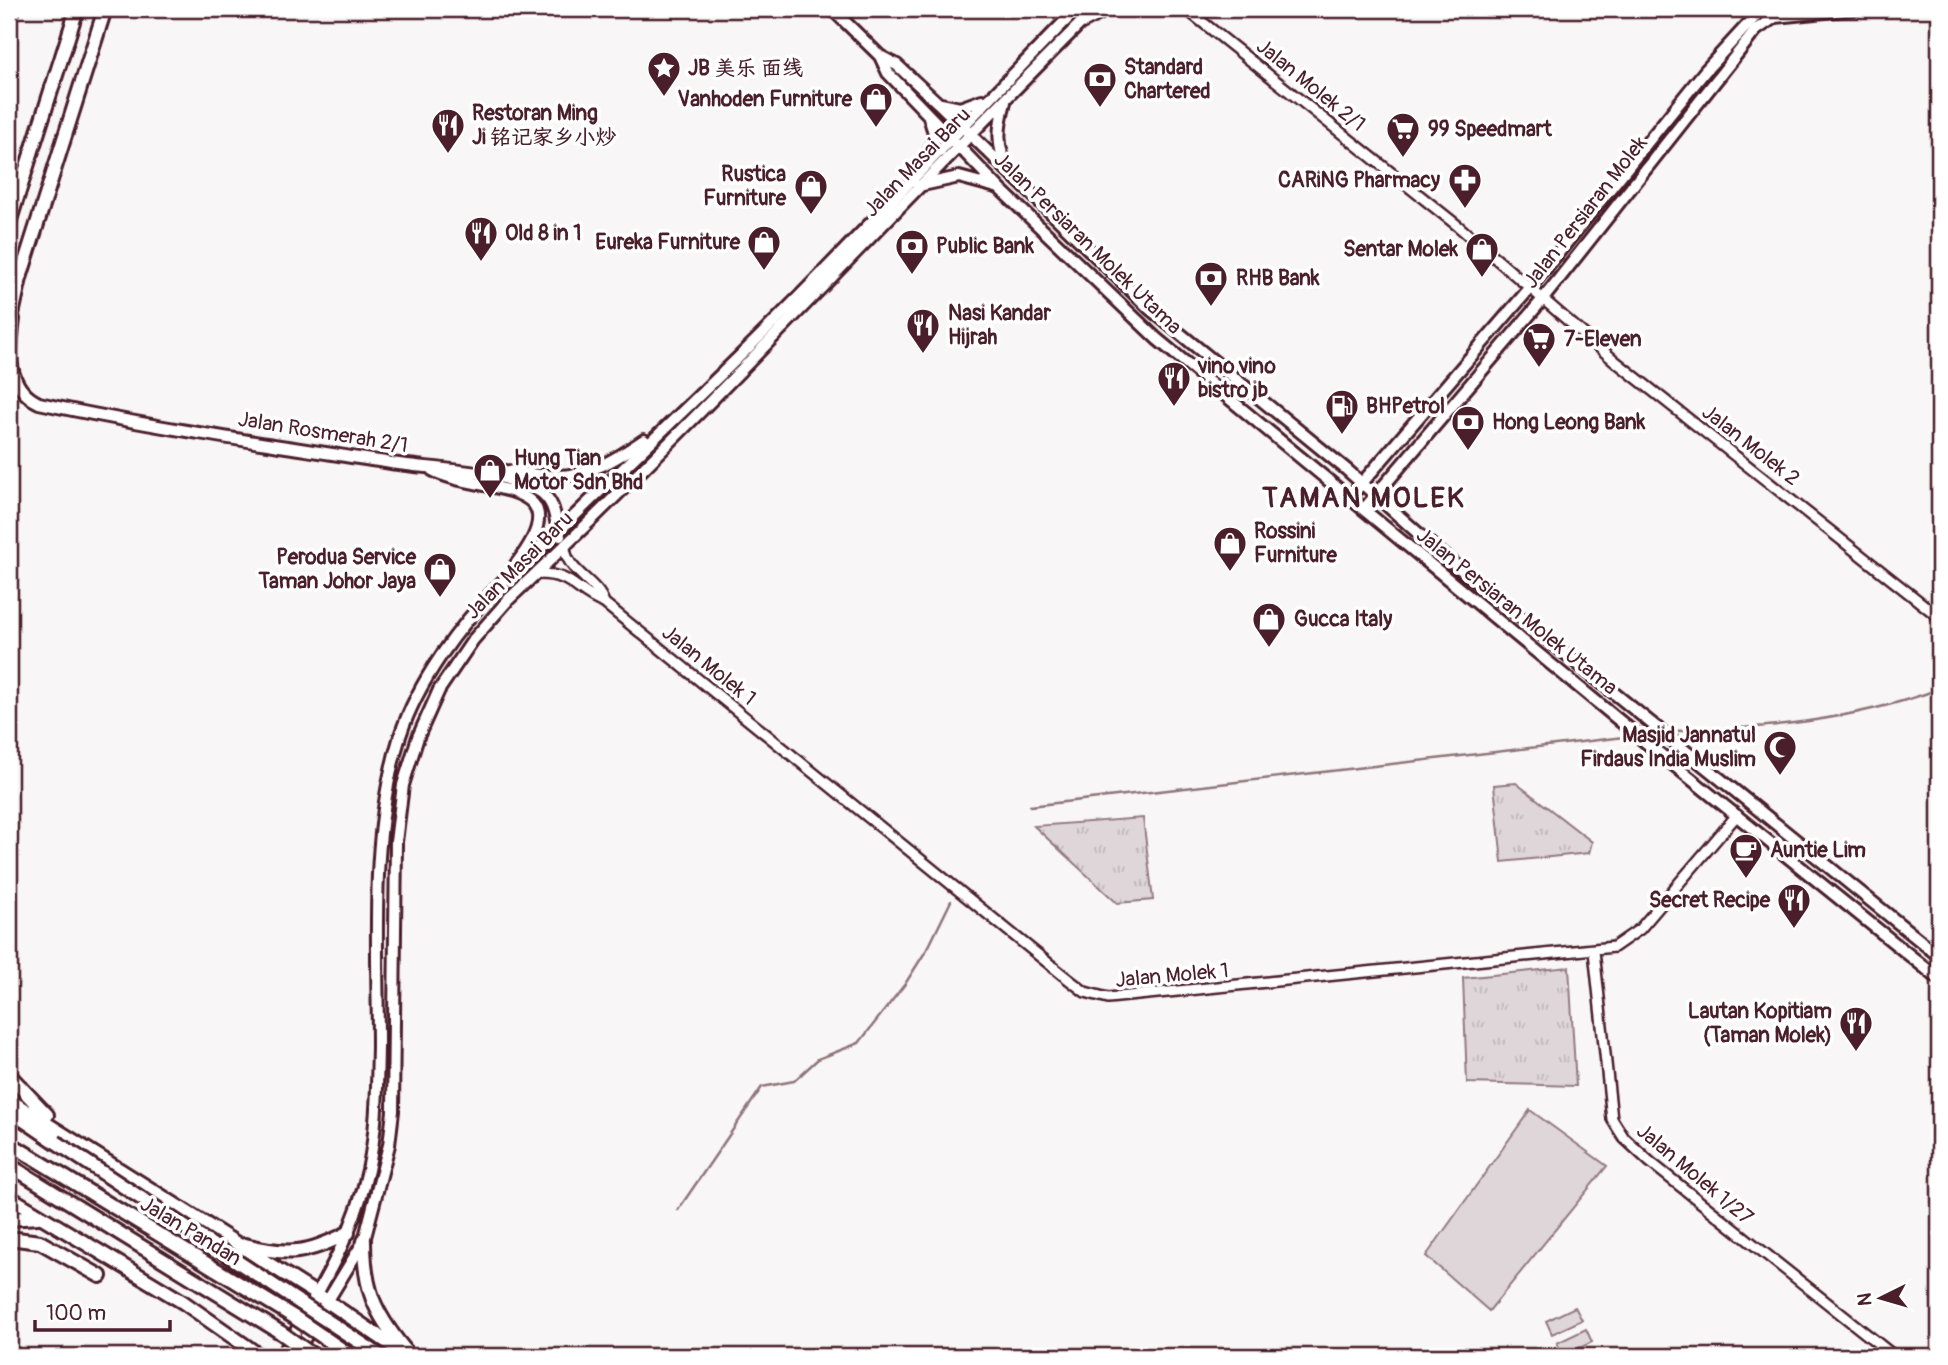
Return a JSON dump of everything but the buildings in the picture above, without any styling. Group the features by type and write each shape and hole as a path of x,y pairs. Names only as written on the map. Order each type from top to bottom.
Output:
{"highway":[{"path":"9,223 77,9"},
{"path":"9,328 20,278 105,9"},
{"path":"9,1075 26,1097 72,1137"},
{"path":"9,1100 72,1137 324,1298 409,1356"},
{"path":"9,1110 380,1356"},
{"name":"Jalan Pandan","path":"9,1143 294,1317 351,1356"},
{"name":"Jalan Pandan","path":"9,1165 280,1332 314,1356"},
{"path":"9,1197 38,1217 183,1302 260,1356"},
{"path":"9,1219 38,1217"},
{"path":"234,1242 280,1253 305,1252 348,1233"},
{"path":"9,1238 40,1242 100,1276"},
{"path":"364,1241 364,1274 373,1306 409,1356"}],"main road":[{"path":"832,9 880,56"},
{"name":"Jalan Masai Baru","path":"294,1356 324,1298 367,1173 377,1108 380,835 387,783 401,731 425,683 456,636 499,585 558,532 752,344 1077,9"},
{"name":"Jalan Masai Baru","path":"282,1356 364,1241 383,1177 393,1111 396,842 403,785 418,737 439,690 473,640 535,574 779,333 918,186 1095,9"},
{"name":"Jalan Persiaran Molek","path":"1350,497 1530,288 1705,71 1762,9"},
{"name":"Jalan Persiaran Molek","path":"1364,509 1543,299 1714,79 1763,23 1775,17 1855,9"},
{"name":"Jalan Persiaran Molek Utama","path":"880,56 897,65 938,103 1011,177 1150,309 1375,495 1436,549 1939,956"},
{"name":"Jalan Persiaran Molek Utama","path":"880,56 888,72 1000,189 1157,339 1939,979"},
{"path":"938,103 960,108 970,106 993,93"},
{"path":"1006,99 998,134 999,151 1011,177"},
{"path":"925,163 935,136 927,112"},
{"path":"918,186 959,177 1000,189"},
{"name":"Jalan Rosmerah 2/1","path":"20,278 10,350 11,367 19,388 27,397 54,406 428,468 475,473 519,484 543,494 554,509 558,532"},
{"path":"475,473 498,470 552,476 577,475 608,464 670,423"},
{"path":"428,468 447,479 514,490 533,505 538,515 537,529 531,544 499,585"},
{"path":"558,532 565,545"}],"street":[{"path":"1076,28 1111,9"},
{"name":"Jalan Molek 2/1","path":"1186,9 1408,185 1543,299"},
{"name":"Jalan Molek 2","path":"1543,299 1607,354 1939,617"},
{"name":"Jalan Molek 1","path":"565,545 564,555 569,563 600,591 604,603"},
{"name":"Jalan Molek 1","path":"535,574 565,577 592,598 604,603 1063,975 1097,997 1173,994 1614,947 1640,929 1737,815"},
{"name":"Jalan Molek 1/27","path":"1594,951 1608,1105 1617,1130 1672,1180 1894,1356"}],"green space":[{"path":"1516,783 1592,842 1589,853 1502,862 1494,785"},
{"path":"1143,818 1153,900 1117,903 1034,826"},
{"path":"1569,967 1576,1086 1467,1083 1463,978"},
{"path":"1530,1110 1607,1166 1489,1311 1426,1256"},
{"path":"1575,1307 1582,1320 1552,1334 1546,1321"},
{"path":"1586,1329 1592,1342 1563,1356 1557,1343"}],"waterway":[{"path":"1672,731 1774,725 1840,716 1939,689"},
{"path":"1030,806 1624,737"},
{"path":"678,1210 762,1087 794,1081 818,1059 859,1043 905,984 929,946 951,901"}],"railway":[{"path":"9,45 21,9"}],"place":[{"name":"JB 美乐 面线","path":"664,98"},
{"name":"Standard Chartered","path":"1100,109"},
{"name":"Vanhoden Furniture","path":"876,129"},
{"name":"Restoran Ming Ji 铭记家乡小炒","path":"448,155"},
{"name":"99 Speedmart","path":"1403,159"},
{"name":"CARiNG Pharmacy","path":"1465,210"},
{"name":"Rustica Furniture","path":"811,216"},
{"name":"Old 8 in 1","path":"481,263"},
{"name":"Eureka Furniture","path":"764,272"},
{"name":"Public Bank","path":"912,276"},
{"name":"Sentar Molek","path":"1482,279"},
{"name":"RHB Bank","path":"1211,308"},
{"name":"Nasi Kandar Hijrah","path":"923,355"},
{"name":"7-Eleven","path":"1539,369"},
{"name":"vino vino bistro jb","path":"1174,408"},
{"name":"BHPetrol","path":"1342,436"},
{"name":"Hong Leong Bank","path":"1468,452"},
{"name":"Hung Tian Motor Sdn Bhd","path":"490,500"},
{"name":"Rossini Furniture","path":"1230,573"},
{"name":"Perodua Service Taman Johor Jaya","path":"440,599"},
{"name":"Gucca Italy","path":"1269,649"},
{"name":"Masjid Jannatul Firdaus India Muslim","path":"1780,777"},
{"name":"Auntie Lim","path":"1746,880"},
{"name":"Secret Recipe","path":"1794,930"},
{"name":"Lautan Kopitiam (Taman Molek)","path":"1856,1053"}],"district":[{"name":"TAMAN MOLEK","path":"1364,497"}]}
